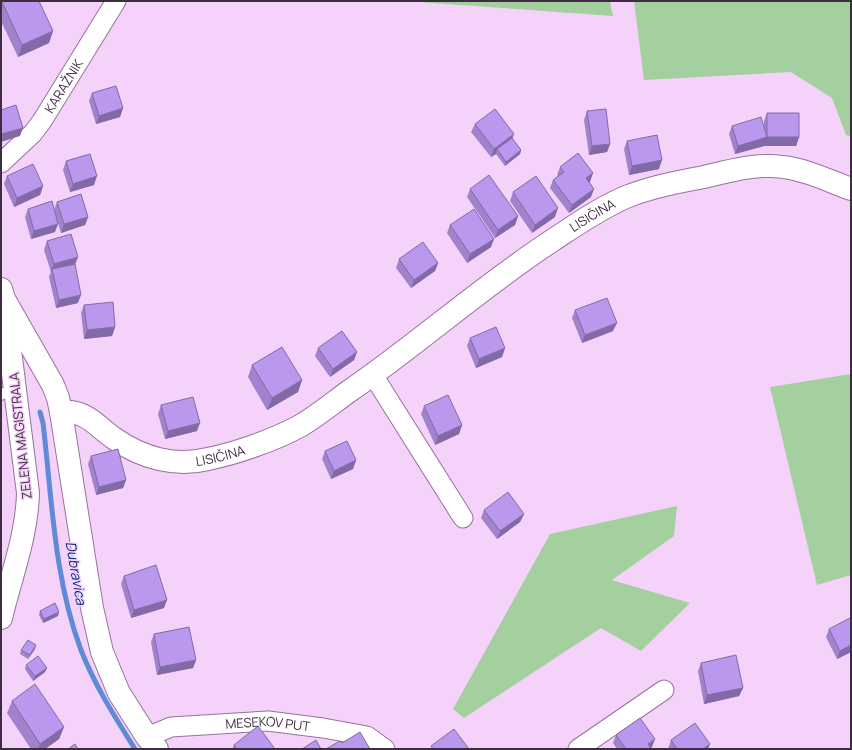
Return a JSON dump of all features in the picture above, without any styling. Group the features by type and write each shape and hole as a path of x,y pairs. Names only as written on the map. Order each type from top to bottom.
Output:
{"street":[{"name":"KARAŽNIK","path":"1,162 33,133 42,121 116,1"},
{"name":"LISIČINA","path":"62,412 72,411 82,414 116,440 155,459 181,463 207,460 262,443 301,425 373,375 525,258 586,218 625,197 664,185 763,166 784,167 812,174 851,189"},
{"path":"2,294 53,385 62,412 92,608 102,652 119,693 152,743"},
{"name":"ZELENA MAGISTRALA","path":"1,618 25,529 28,512 28,493 8,391 2,294"},
{"path":"373,375 463,518"},
{"path":"8,391 26,383 36,381 45,381 53,385"},
{"path":"578,749 664,690"},
{"name":"MESEKOV PUT","path":"152,743 171,727 268,721 323,728 367,736 385,749"}],"green space":[{"path":"404,1 610,1 613,16"},
{"path":"634,1 851,1 851,136 846,135 832,98 791,72 644,80"},
{"path":"851,374 851,575 817,585 770,387"},
{"path":"677,506 674,536 612,580 690,603 641,651 601,628 464,718 453,709 550,534"}],"building":[{"path":"39,1 53,31 22,45 2,2"},
{"path":"116,86 123,108 99,116 92,93"},
{"path":"16,105 23,128 1,134 1,110"},
{"path":"495,109 514,134 494,149 475,124"},
{"path":"606,109 610,144 592,146 587,111"},
{"path":"767,113 799,113 799,137 767,137"},
{"path":"761,117 767,137 738,146 732,126"},
{"path":"657,135 662,160 632,166 627,141"},
{"path":"512,138 521,150 506,162 497,149"},
{"path":"578,153 593,173 586,178 594,189 572,205 553,180 564,172 560,167"},
{"path":"90,154 97,176 73,184 66,161"},
{"path":"33,164 43,186 17,198 7,176"},
{"path":"489,175 518,216 498,230 470,189"},
{"path":"536,176 558,208 535,225 513,192"},
{"path":"81,194 88,217 64,224 57,202"},
{"path":"52,201 58,224 34,231 28,209"},
{"path":"474,209 494,239 470,254 450,225"},
{"path":"71,234 78,257 54,264 47,241"},
{"path":"423,242 438,263 414,280 399,259"},
{"path":"75,264 81,295 59,300 52,269"},
{"path":"607,298 617,323 585,335 575,310"},
{"path":"113,302 115,327 87,330 84,305"},
{"path":"496,327 505,348 479,359 470,338"},
{"path":"342,331 357,352 333,369 318,348"},
{"path":"282,347 302,380 272,398 252,365"},
{"path":"448,395 462,425 438,436 424,406"},
{"path":"193,397 200,423 168,431 161,405"},
{"path":"347,441 356,460 334,471 325,451"},
{"path":"118,449 126,480 99,487 91,456"},
{"path":"508,492 524,514 500,531 484,510"},
{"path":"156,565 167,600 134,610 124,576"},
{"path":"55,603 59,612 44,619 40,611"},
{"path":"850,618 851,645 840,651 829,629"},
{"path":"189,627 196,660 160,667 154,634"},
{"path":"28,640 36,645 30,655 21,650"},
{"path":"736,655 743,688 707,695 701,663"},
{"path":"38,656 47,668 35,676 26,665"},
{"path":"35,684 64,727 40,744 12,701"},
{"path":"640,718 655,739 648,744 651,749 626,749 616,735"},
{"path":"695,723 710,744 703,749 677,749 671,740"},
{"path":"258,726 275,749 237,749 234,745"},
{"path":"454,729 469,749 433,749 431,746"},
{"path":"360,732 370,749 326,749 340,741 342,743"},
{"path":"316,740 321,749 302,749"},
{"path":"75,744 78,749 68,749"}],"waterway":[{"name":"Dubravica","path":"40,412 43,423 59,567 72,623 81,650 93,676 135,749"}]}
